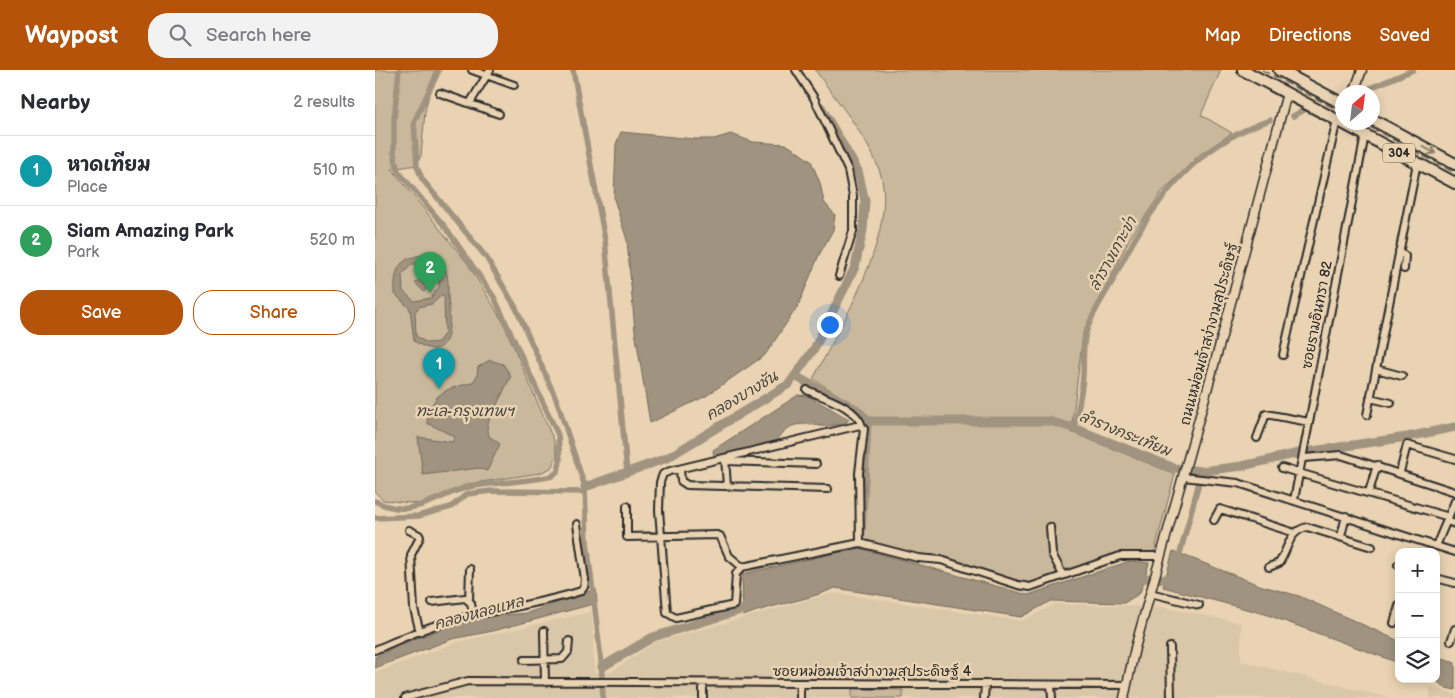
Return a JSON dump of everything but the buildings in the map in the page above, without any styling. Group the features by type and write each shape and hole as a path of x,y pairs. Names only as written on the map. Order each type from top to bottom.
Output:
{"highway":[{"name":"304","path":"1243,70 1335,119"},
{"path":"1281,70 1335,100"},
{"name":"304","path":"1380,124 1455,164"},
{"name":"304","path":"1356,130 1455,183"}],"street":[{"path":"472,70 489,73 514,85"},
{"path":"796,70 814,98 848,170 853,205 853,231 839,276"},
{"path":"1357,85 1362,70"},
{"path":"470,103 489,73"},
{"path":"440,93 499,114"},
{"name":"ถนนหม่อมเจ้าสง่างามสุประดิษฐ์","path":"1124,698 1151,591 1287,93"},
{"path":"1283,355 1335,129"},
{"name":"ซอยรามอินทรา 82","path":"1295,500 1365,135"},
{"path":"1367,415 1417,163"},
{"path":"1399,251 1405,256 1404,269"},
{"path":"1376,369 1402,376"},
{"path":"807,390 851,411 859,418 864,429 859,473 860,543"},
{"path":"1370,398 1391,403"},
{"path":"1257,438 1266,414 1309,422"},
{"path":"862,426 846,428 725,460 663,474 660,482 661,535 667,614 676,618 734,605 736,574 742,567 860,543 918,558 941,560 1024,587 1063,576 1120,556 1160,559"},
{"path":"1400,472 1407,446 1455,459"},
{"path":"1304,458 1341,455 1400,472 1455,492"},
{"path":"725,460 816,464"},
{"path":"725,460 727,486"},
{"path":"1369,492 1377,465"},
{"path":"1283,468 1369,492 1448,519 1455,524"},
{"path":"680,469 681,481 687,485 827,489"},
{"path":"1183,475 1199,479 1238,483 1347,516 1455,552"},
{"path":"1436,546 1455,501"},
{"path":"627,506 627,537 661,535 720,536 729,556 742,567"},
{"path":"1214,520 1219,509 1295,533"},
{"path":"1341,536 1347,516"},
{"path":"375,650 420,632 473,615 543,603 581,591 585,580 577,524"},
{"path":"1050,527 1052,554 1063,576"},
{"path":"1269,567 1281,561 1286,545 1295,533 1307,527 1372,547"},
{"path":"409,530 419,534 420,538 411,555 414,609 420,632"},
{"path":"470,569 469,600 473,615"},
{"path":"1440,580 1455,583"},
{"path":"1151,591 1199,605"},
{"path":"432,602 469,600"},
{"path":"1451,641 1455,629"},
{"path":"544,631 545,682"},
{"path":"524,660 563,659 569,652 569,641"},
{"path":"1170,647 1171,698"},
{"name":"ซอยหม่อมเจ้าสง่างามสุประดิษฐ์ 4","path":"405,698 467,681 1127,685"},
{"path":"703,683 703,698"},
{"path":"800,683 800,698"},
{"path":"985,685 985,698"},
{"path":"1051,685 1052,698"}],"shaded area":[{"path":"375,70 435,70 425,111 421,156 416,165 392,169 468,264 503,322 554,441 557,456 551,468 540,473 468,484 419,504 383,500 375,492"},
{"path":"815,70 1221,70 1201,115 1232,133 1199,155 1161,193 1129,240 1083,333 1071,432 1175,474 1154,553 1123,553 1028,584 942,557 919,556 861,538 864,462 868,423 860,408 813,379 852,306 864,277 875,248 882,220 884,193 879,169 866,143"},
{"path":"833,593 1022,621 1055,604 1163,607 1241,623 1241,661 1389,698 375,698 375,673 457,642 592,612 594,673 611,672 656,642"},
{"path":"1430,686 1455,694 1455,698 1430,698"},
{"path":"852,689 903,690 903,698 852,698"}],"water":[{"path":"621,132 694,139 714,139 731,134 753,142 786,144 811,161 820,183 824,202 835,215 833,230 819,255 798,306 765,355 706,396 650,423 635,331 627,240 614,199 616,144"},
{"path":"423,255 436,260 443,266 447,275 449,328 443,345 437,349 427,348 414,341 410,309 395,294 395,278 399,267 403,262","holes":["412,264 427,264 438,272 439,287 431,298 414,301 403,291 402,275","442,295 444,296 445,333 438,342 427,343 416,336 415,312 419,307 432,304"]},
{"path":"420,279 429,286 424,292 415,283"},
{"name":"ทะเล-กรุงเทพฯ","path":"490,360 503,364 511,376 487,425 489,436 500,444 487,471 479,468 423,475 418,437 452,442 455,437 427,423 429,413 436,398 454,387 472,383 477,376 478,367"},
{"path":"798,395 808,396 849,419 846,423 830,426 796,425 785,430 777,442 714,456 713,450"},
{"path":"859,548 1028,595 1130,561 1149,563 1140,593 1124,603 1051,601 1021,617 835,588 743,616 742,574"},
{"path":"1173,551 1259,585 1299,596 1395,639 1395,662 1265,614 1163,587"},
{"path":"596,589 597,603 493,631 452,639 375,668 375,657 409,641 458,623 494,616 527,613"},
{"path":"1440,657 1455,663 1455,690 1446,688 1439,683"}],"waterway":[{"path":"375,501 389,507 414,507 474,486 533,480 552,476 558,471 560,461 558,435 494,297 446,228 398,171 394,153 394,118 399,70"},
{"path":"439,70 414,122 417,166 422,179 486,257 516,308 557,401 585,487 587,542 601,660 603,698"},
{"path":"573,70 605,240 627,472"},
{"name":"ลำรางเกาะข่า","path":"1377,85 1413,70"},
{"name":"คลองบางชัน","path":"585,487 667,458 789,384 814,349 855,267 863,230 865,201 858,171 821,107"},
{"name":"ลำรางเกาะข่า","path":"1293,116 1306,109"},
{"name":"ลำรางเกาะข่า","path":"1074,428 1082,388 1084,343 1088,326 1140,230 1156,206 1194,164 1216,146 1242,131 1270,120"},
{"name":"ลำรางกระเทียม","path":"795,376 856,409 869,421 1049,421 1074,428 1174,468 1202,471 1242,466 1299,453 1407,437 1455,427"},
{"path":"863,531 869,421"},
{"path":"1178,561 1202,471"},
{"path":"375,518 418,516 451,507 467,494 491,491 585,492"},
{"path":"1134,578 1176,579"},
{"path":"602,667 653,637 754,606"}],"railway":[{"path":"1262,70 1335,109"},
{"path":"1375,130 1455,173"}],"place":[{"name":"Siam Amazing Park","path":"430,293"},
{"name":"หาดเทียม","path":"439,389"}],"water label":[{"name":"คลองหลอแหล","path":"479,613"}]}
